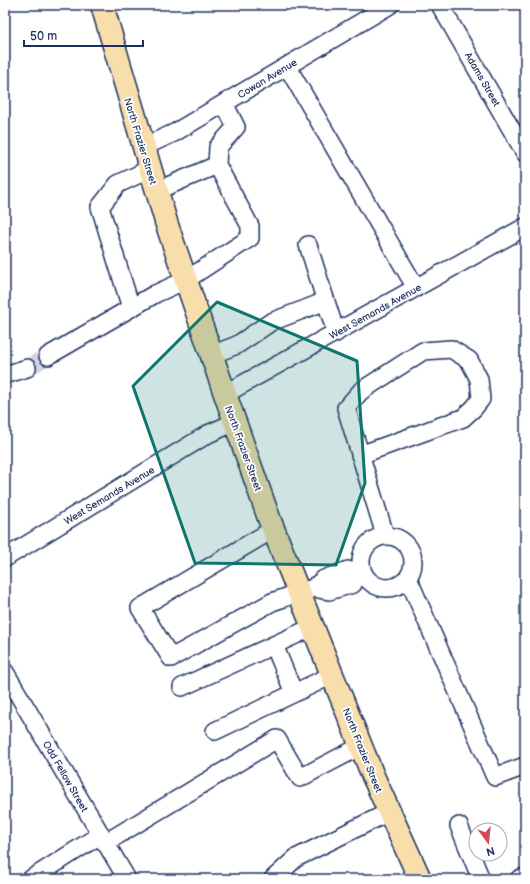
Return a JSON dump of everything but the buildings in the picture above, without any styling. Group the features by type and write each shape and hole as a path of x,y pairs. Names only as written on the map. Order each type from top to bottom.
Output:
{"main road":[{"name":"North Frazier Street","path":"102,5 156,191 235,422 274,529 306,591 313,627 332,675 389,812 420,879"}],"street":[{"name":"Cowan Avenue","path":"143,147 174,133 390,5"},
{"name":"Adams Street","path":"440,5 525,154"},
{"path":"287,66 416,288"},
{"path":"48,356 155,294 186,280 250,238 250,226 217,165 218,147 236,127 224,103"},
{"path":"156,191 217,165"},
{"path":"131,308 100,207 118,184 150,169"},
{"name":"West Semands Avenue","path":"225,394 525,227"},
{"path":"308,245 336,333"},
{"path":"211,355 237,345 271,322 326,301"},
{"path":"360,455 463,418 481,399 479,379 469,360 451,349 423,352 361,390 346,408 360,455 385,536"},
{"path":"5,375 27,368"},
{"name":"West Semands Avenue","path":"5,558 208,434 235,422"},
{"path":"274,529 140,608 171,658 272,602 306,591 329,591 353,584 360,574 364,549 377,538 393,536 401,539 407,544 412,552 414,561 412,570 408,578 402,584 384,588 376,585 360,574"},
{"path":"408,578 494,777 525,766"},
{"path":"182,687 313,627"},
{"path":"274,645 294,693"},
{"name":"Odd Fellow Street","path":"5,672 103,839 122,877"},
{"path":"216,731 332,675"},
{"path":"31,879 277,738 300,778 361,746"},
{"path":"273,879 296,858 389,812"},
{"path":"459,826 481,879"},
{"path":"519,879 525,876"}],"highlighted area":[{"path":"217,302 357,361 365,483 336,565 195,563 133,386"}],"tunnel":[{"path":"27,368 48,356"}]}
